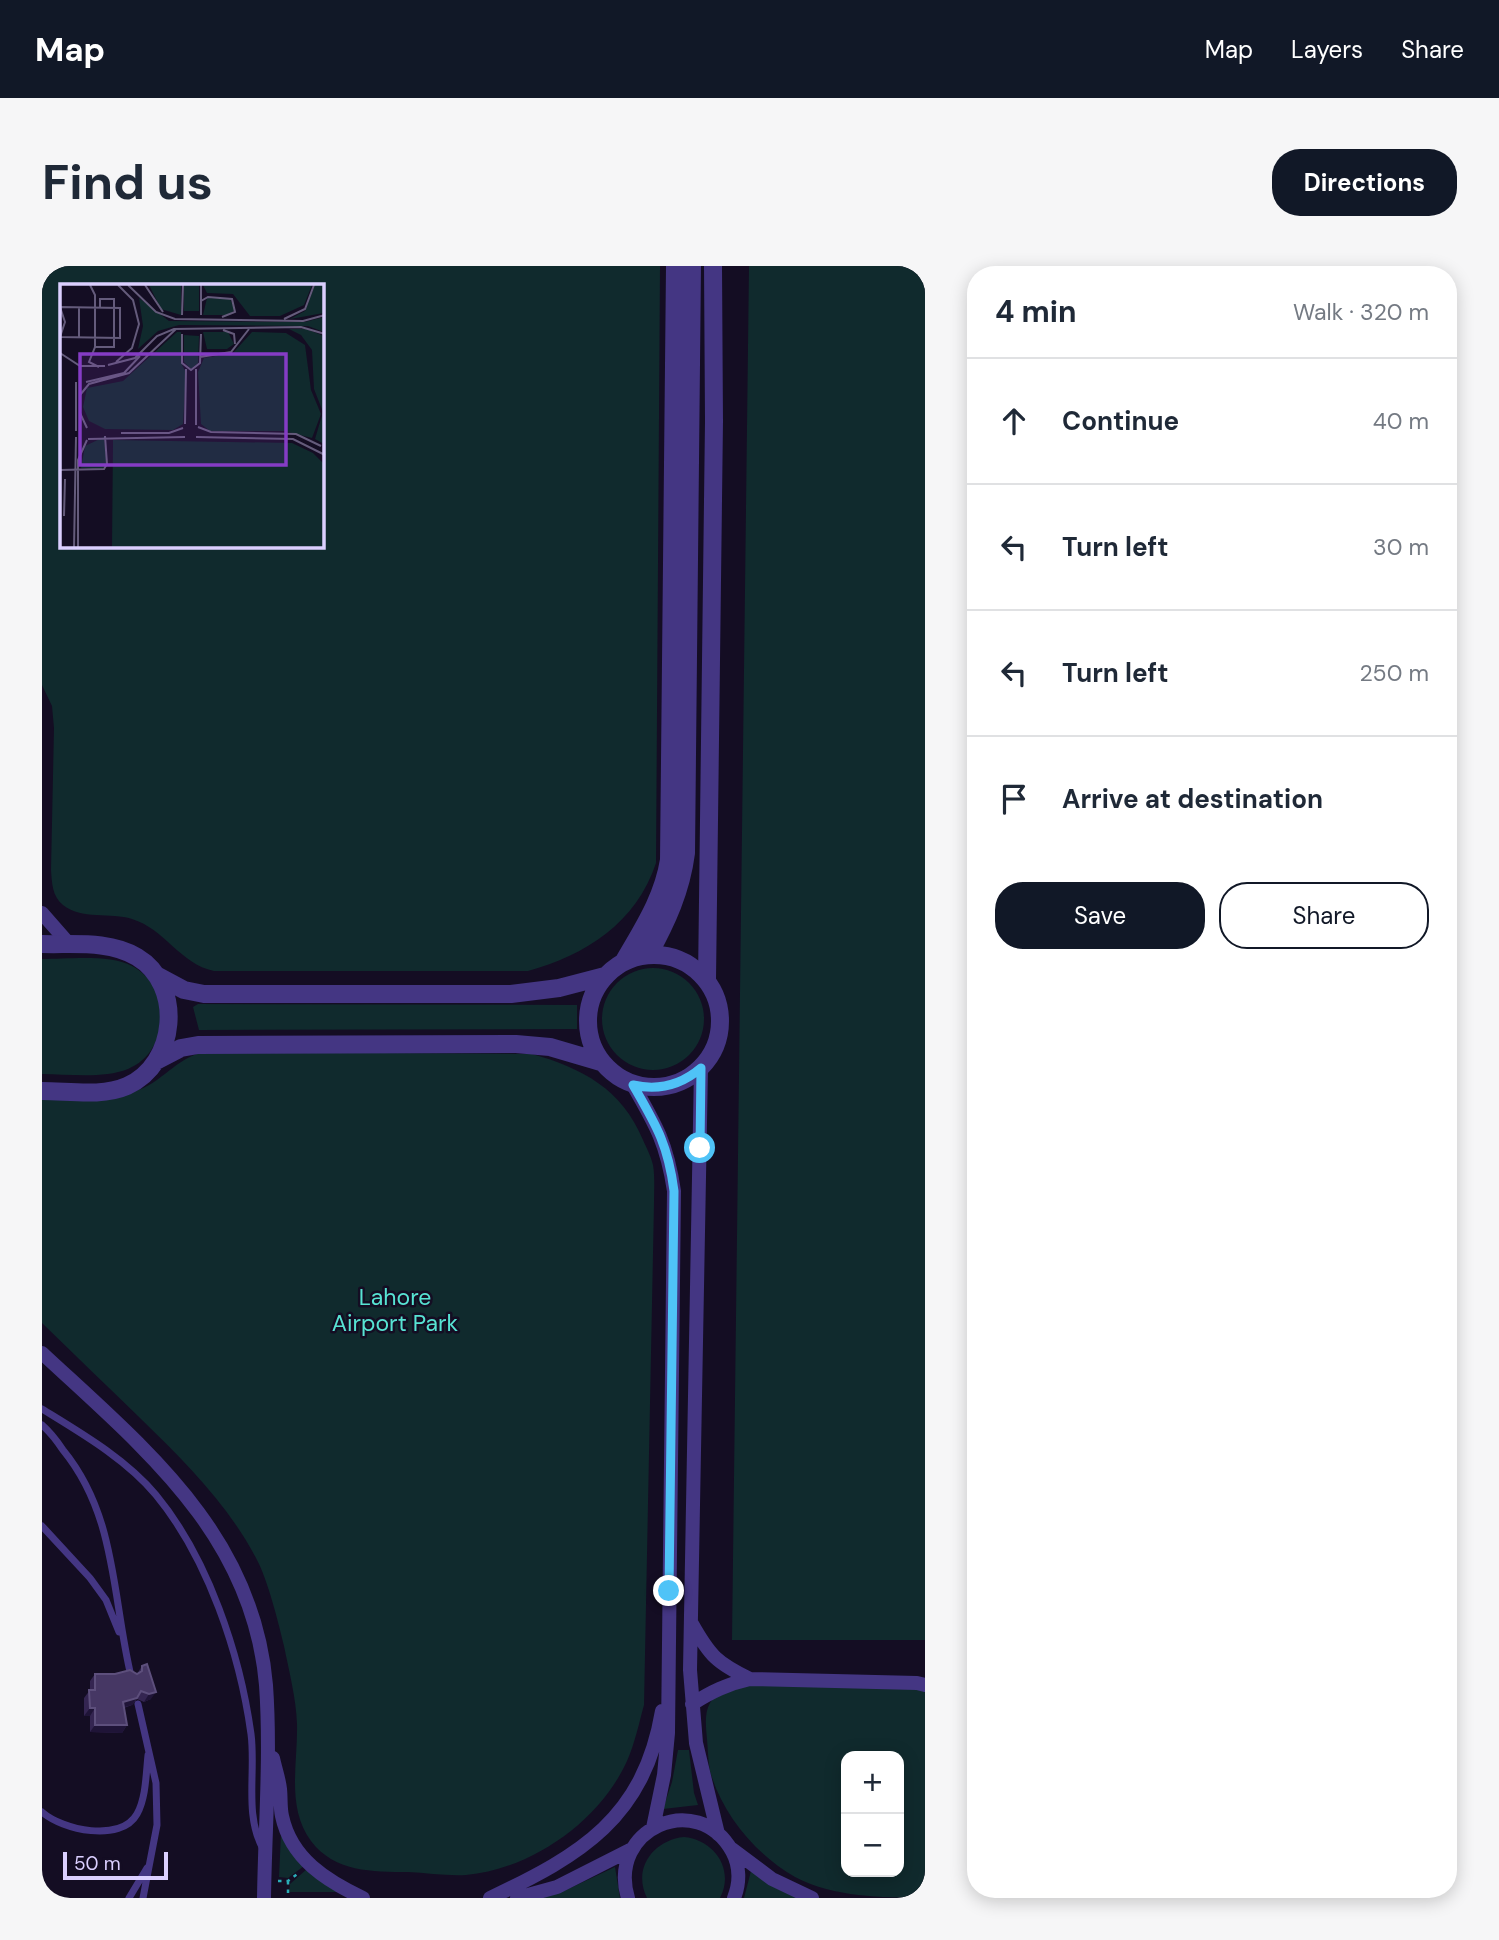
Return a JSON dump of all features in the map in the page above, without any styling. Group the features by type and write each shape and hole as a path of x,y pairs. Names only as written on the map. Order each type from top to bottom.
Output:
{"street":[{"path":"624,961 654,909 662,890 668,860 675,266"},
{"path":"649,954 671,913 683,874 686,853 692,266"},
{"path":"707,980 714,421 713,266"},
{"path":"42,913 70,945"},
{"path":"42,944 117,948 137,957 156,975 184,990 204,994 511,995 559,988 605,975"},
{"path":"649,954 681,960 695,968 707,980 715,994 720,1025 714,1048 701,1068 684,1081 664,1087 633,1085 616,1076 601,1062 592,1046 588,1009 594,991 605,975 624,961 649,954"},
{"path":"156,975 164,989 169,1015 166,1040 156,1061"},
{"path":"42,1091 102,1091 120,1088 136,1081 156,1061 181,1048 198,1045 516,1044 550,1047 601,1062"},
{"path":"701,1068 692,1704 702,1774 718,1834"},
{"path":"633,1085 660,1132 669,1158 674,1191 668,1733 664,1775 653,1828"},
{"path":"42,1353 158,1462 198,1510 223,1547 244,1592 259,1643 269,1743 264,1898"},
{"path":"692,1624 715,1659 750,1679"},
{"path":"490,1898 559,1863 587,1845 617,1815 648,1764 659,1728 668,1670"},
{"path":"692,1704 728,1684 750,1679 925,1685"},
{"path":"269,1743 280,1787 283,1822 293,1844 309,1865 328,1880 363,1898"},
{"path":"628,1898 624,1875 632,1849 638,1840 653,1828 680,1820 707,1826 772,1880 812,1898"},
{"path":"729,1846 738,1868 734,1898"},
{"path":"517,1898 557,1887 632,1849"}],"lane":[{"path":"42,1409 131,1470 156,1495 195,1554 228,1636 242,1685 251,1737 254,1833 265,1852"},
{"path":"42,1425 75,1464 99,1509 114,1570 123,1641 131,1676"},
{"path":"42,1526 90,1578 106,1600 123,1641"},
{"path":"138,1704 156,1783 157,1825 143,1898"},
{"path":"42,1812 58,1823 86,1830 109,1830 129,1824 141,1805 149,1747"},
{"path":"129,1898 151,1861"}],"path":[{"path":"264,1880 288,1881 309,1865"},
{"path":"288,1881 288,1898"}],"green space":[{"path":"42,266 660,266 656,863 636,903 622,919 589,946 528,971 214,971 191,961 144,924 124,917 70,910 59,901 52,884 52,706 42,685"},
{"path":"749,266 925,266 925,1640 732,1640"},
{"path":"42,959 112,960 132,966 145,976 155,989 160,1003 161,1019 159,1034 142,1061 128,1069 108,1074 42,1074"},
{"path":"653,968 682,976 696,990 704,1019 696,1048 682,1062 653,1070 624,1062 610,1048 602,1019 610,990 624,976"},
{"path":"198,1004 577,1005 577,1029 199,1030 193,1007"},
{"name":"Lahore Airport Park","path":"206,1052 532,1054 584,1074 612,1094 634,1122 651,1158 654,1188 644,1705 627,1761 600,1803 582,1822 561,1838 515,1863 466,1875 381,1872 355,1868 331,1859 311,1841 298,1814 296,1799 297,1724 292,1685 276,1614 257,1560 233,1520 189,1468 42,1323 42,1096 131,1092 150,1085 180,1062"},
{"path":"730,1685 925,1688 925,1898 858,1895 826,1889 795,1877 754,1845 723,1803 709,1767 707,1711 719,1693"},
{"path":"678,1750 689,1750 698,1805 663,1809 672,1782"},
{"path":"281,1834 304,1866 288,1878 279,1877"},
{"path":"684,1837 704,1844 719,1858 725,1877 720,1898 647,1898 642,1876 649,1857 663,1844"},
{"path":"615,1867 620,1898 542,1898 566,1890"},
{"path":"307,1869 337,1892 289,1892 290,1884"},
{"path":"751,1871 798,1898 744,1898"}],"building":[{"path":"147,1664 156,1692 149,1694 141,1691 137,1698 123,1702 127,1725 95,1725 95,1708 90,1708 89,1690 95,1690 95,1674 115,1674 130,1670 137,1674 142,1671 142,1666"}],"route":[{"path":"669,1591 674,1191 669,1158 660,1132 633,1085 654,1088 674,1085 701,1068 700,1148"}]}
